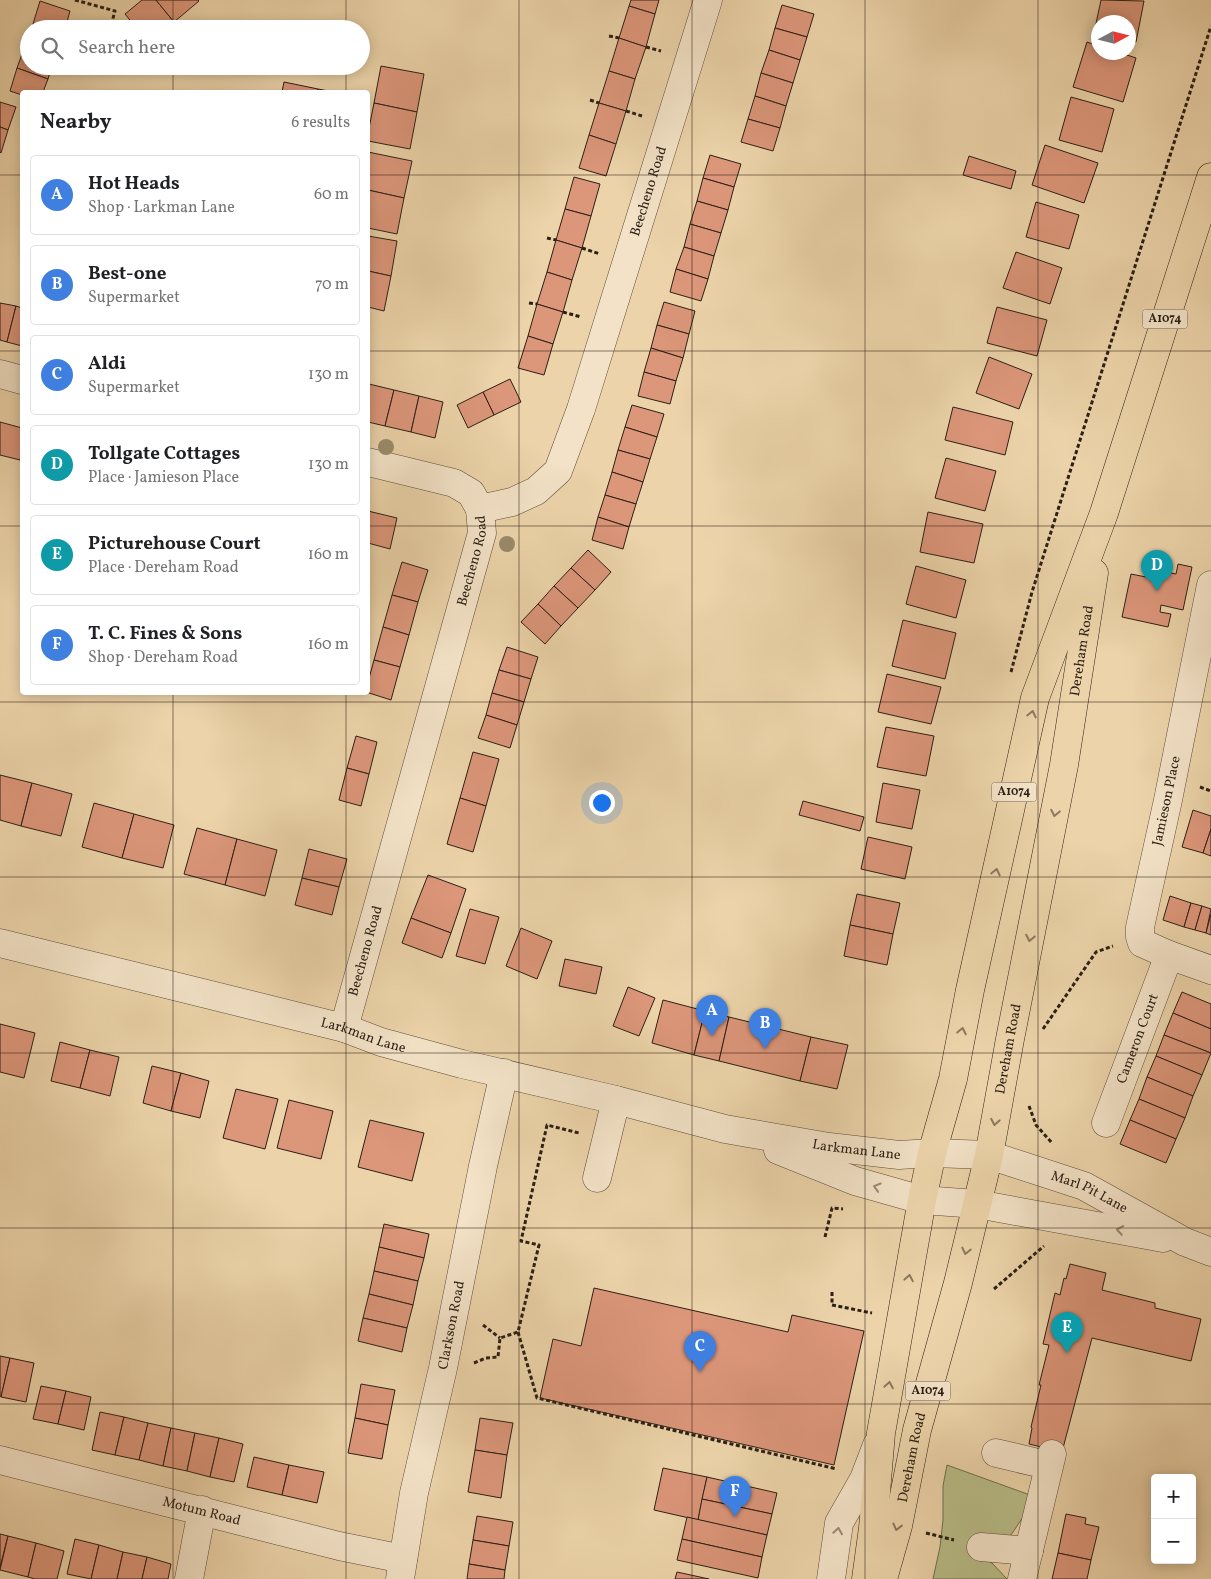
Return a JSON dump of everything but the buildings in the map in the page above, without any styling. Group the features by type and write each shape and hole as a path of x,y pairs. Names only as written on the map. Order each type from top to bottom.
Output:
{"highway":[{"name":"Dereham Road","path":"866,1579 873,1528 881,1433 922,1200 932,1153 953,1079 970,990 1035,698 1104,513 1211,177"},
{"name":"Dereham Road","path":"883,1579 898,1526 917,1430 958,1284 989,1155 1064,765 1104,513"}],"street":[{"name":"Beecheno Road","path":"344,1028 482,532 480,509 512,502 536,491 558,471 581,409 708,0"},
{"path":"0,374 20,379"},
{"path":"370,462 454,483 471,494 480,509"},
{"name":"Jamieson Place","path":"1140,937 1140,927 1168,800 1211,585"},
{"path":"1140,937 1142,943 1211,970"},
{"name":"Larkman Lane","path":"0,943 344,1028 381,1042 605,1097 725,1129 829,1147 899,1155 932,1153 989,1155"},
{"name":"Cameron Court","path":"1106,1123 1169,955"},
{"name":"Clarkson Road","path":"401,1569 414,1493 504,1073"},
{"path":"597,1178 605,1097"},
{"name":"Larkman Lane","path":"725,1129 855,1180 922,1200 977,1204"},
{"name":"Marl Pit Lane","path":"989,1155 1084,1186 1185,1242 1211,1252"},
{"name":"Marl Pit Lane","path":"977,1204 1185,1242"},
{"name":"Dereham Road","path":"831,1579 839,1523 864,1479 881,1433"},
{"path":"996,1453 1043,1458 1041,1502 1022,1579"},
{"name":"Motum Road","path":"0,1460 339,1546 401,1569"},
{"path":"189,1579 202,1510"},
{"path":"981,1547 1029,1551"}],"path":[{"path":"76,0 92,2 115,11 112,20"},
{"path":"609,36 619,38"},
{"path":"590,100 599,103"},
{"path":"547,238 556,240"},
{"path":"529,302 537,304"},
{"path":"1038,1037 1096,952 1140,937"},
{"path":"605,1097 584,1134 547,1125 521,1241 539,1245 518,1332 537,1398 842,1470"},
{"path":"1028,1104 1036,1125 1052,1143"},
{"path":"825,1238 832,1208 849,1210"},
{"path":"994,1289 1049,1242"},
{"path":"832,1292 832,1305 879,1314"},
{"path":"442,1368 458,1370 486,1358 498,1357 500,1338 518,1332"},
{"path":"898,1526 981,1547"}],"green space":[{"path":"947,1465 1030,1495 1023,1517 1011,1535 1000,1539 980,1556 992,1563 1007,1579 933,1579 940,1547 943,1520 943,1486"}],"place":[{"name":"Tollgate Cottages","path":"1157,591"},
{"name":"Hot Heads","path":"712,1036"},
{"name":"Best-one","path":"765,1049"},
{"name":"Picturehouse Court","path":"1067,1353"},
{"name":"Aldi","path":"700,1372"},
{"name":"T. C. Fines & Sons","path":"735,1517"}]}
